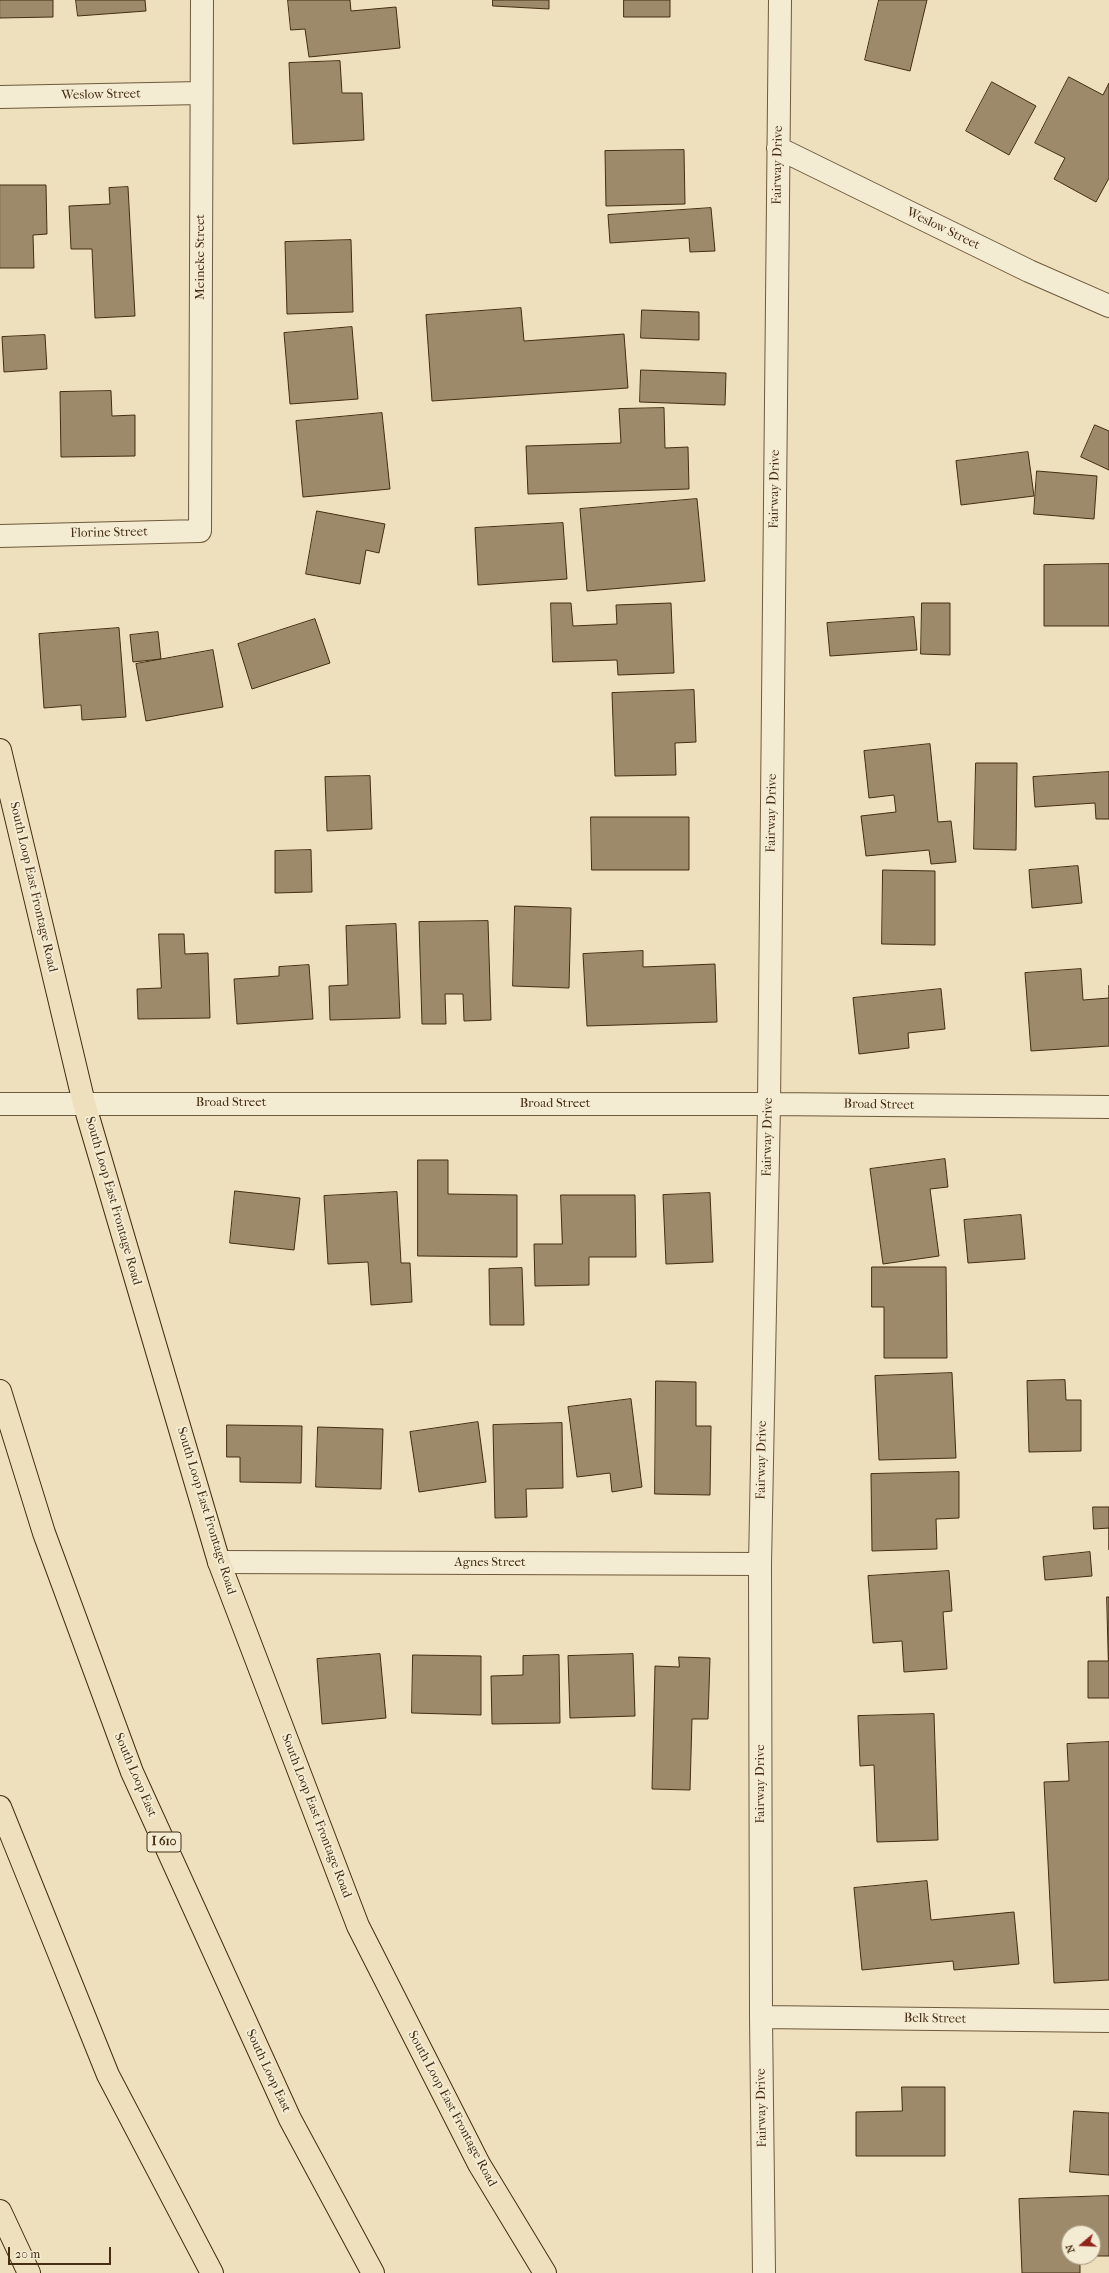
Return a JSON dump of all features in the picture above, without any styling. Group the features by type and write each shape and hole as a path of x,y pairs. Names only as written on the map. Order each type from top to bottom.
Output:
{"main road":[{"name":"South Loop East Frontage Road","path":"0,750 84,1103 219,1562 358,1926 478,2164 545,2273"},
{"name":"South Loop East","path":"0,1391 44,1533 132,1772 290,2118 373,2273"},
{"path":"0,1807 108,2075 212,2273"},
{"path":"0,2211 29,2273"}],"street":[{"name":"Meineke Street","path":"200,514 202,0"},
{"name":"Fairway Drive","path":"764,2273 761,2017 760,1564 769,1104 780,0"},
{"name":"Weslow Street","path":"0,97 201,93"},
{"name":"Weslow Street","path":"778,148 1029,271 1109,306"},
{"name":"Florine Street","path":"0,536 200,531 200,514"},
{"name":"Broad Street","path":"0,1104 769,1104 1109,1107"},
{"name":"Agnes Street","path":"219,1562 760,1564"},
{"name":"Belk Street","path":"761,2017 1109,2021"}],"building":[{"path":"0,0 53,0 53,17 0,18"},
{"path":"76,0 145,0 146,11 78,16"},
{"path":"288,0 350,0 351,11 396,7 400,48 309,57 305,29 291,30"},
{"path":"493,0 549,0 549,9 493,6"},
{"path":"624,0 670,0 670,17 624,17"},
{"path":"879,0 927,0 910,71 865,60"},
{"path":"340,61 342,93 362,93 364,140 293,144 289,63"},
{"path":"1069,77 1103,95 1109,83 1109,178 1096,202 1054,179 1065,158 1035,143"},
{"path":"992,82 1036,106 1009,155 966,131"},
{"path":"684,150 685,204 606,206 605,151"},
{"path":"0,185 46,185 47,234 33,235 34,268 0,268"},
{"path":"128,187 135,316 95,318 92,249 71,249 69,206 110,204 109,188"},
{"path":"711,208 715,251 690,252 689,238 610,243 608,215"},
{"path":"351,240 353,312 287,314 285,242"},
{"path":"521,308 524,341 624,334 628,388 432,401 426,315"},
{"path":"642,310 699,312 699,340 641,338"},
{"path":"352,327 358,399 290,404 284,333"},
{"path":"45,335 47,369 4,372 2,337"},
{"path":"641,370 726,373 725,405 640,402"},
{"path":"111,391 112,416 135,415 135,456 61,457 60,392"},
{"path":"664,408 665,448 688,447 689,489 528,494 526,446 621,443 619,409"},
{"path":"382,413 390,489 303,497 296,421"},
{"path":"1095,425 1109,431 1109,470 1081,457"},
{"path":"1028,452 1034,496 961,505 956,461"},
{"path":"1037,471 1097,476 1094,519 1034,514"},
{"path":"697,499 705,581 587,591 580,509"},
{"path":"317,511 385,524 379,553 366,550 360,584 306,574"},
{"path":"563,523 567,579 478,585 475,528"},
{"path":"1109,564 1109,626 1044,626 1044,565"},
{"path":"551,603 571,603 573,626 617,624 616,605 671,603 674,673 618,675 617,660 553,662"},
{"path":"922,603 950,603 950,655 921,654"},
{"path":"914,617 917,650 830,656 827,623"},
{"path":"315,619 330,663 252,689 238,644"},
{"path":"119,628 126,717 82,720 81,705 44,708 39,634"},
{"path":"158,632 161,659 133,662 130,635"},
{"path":"213,650 223,707 146,721 136,664"},
{"path":"694,690 696,742 675,743 676,775 615,776 612,693"},
{"path":"930,744 938,822 951,821 956,862 931,864 929,850 866,856 861,816 896,812 894,795 869,798 864,751"},
{"path":"976,763 1017,763 1016,850 974,849"},
{"path":"1109,772 1109,819 1096,819 1095,803 1035,807 1033,777"},
{"path":"370,776 372,829 327,831 325,777"},
{"path":"591,817 689,817 689,870 592,870"},
{"path":"311,850 312,892 275,893 275,851"},
{"path":"1078,866 1082,903 1032,908 1029,870"},
{"path":"883,870 935,871 935,945 882,944"},
{"path":"515,906 571,908 569,988 513,986"},
{"path":"488,921 491,1020 464,1021 463,994 445,994 446,1024 422,1024 419,922"},
{"path":"396,924 400,1018 330,1020 329,986 348,985 346,926"},
{"path":"159,934 184,934 185,954 208,953 210,1018 138,1019 137,989 161,988"},
{"path":"643,951 643,967 715,964 717,1022 587,1026 583,954"},
{"path":"309,965 313,1019 237,1024 234,979 279,976 279,967"},
{"path":"1081,969 1083,1000 1109,998 1109,1046 1031,1051 1025,973"},
{"path":"941,989 945,1029 908,1033 909,1048 859,1054 853,998"},
{"path":"945,1159 948,1187 930,1189 939,1256 883,1264 870,1169"},
{"path":"418,1160 448,1160 448,1194 517,1195 517,1257 418,1256"},
{"path":"235,1191 300,1198 294,1250 230,1243"},
{"path":"397,1192 401,1263 410,1263 412,1302 371,1305 368,1262 328,1264 324,1196"},
{"path":"710,1193 713,1262 666,1264 663,1195"},
{"path":"561,1195 635,1195 636,1257 589,1257 589,1285 535,1286 534,1244 562,1244"},
{"path":"1021,1215 1025,1259 968,1263 964,1220"},
{"path":"872,1267 946,1267 947,1358 884,1358 884,1307 872,1307"},
{"path":"522,1268 524,1325 490,1325 489,1269"},
{"path":"952,1373 956,1458 879,1460 875,1376"},
{"path":"1065,1380 1066,1400 1081,1400 1081,1451 1029,1452 1027,1381"},
{"path":"656,1381 696,1382 696,1426 711,1426 710,1495 655,1494"},
{"path":"631,1399 642,1487 612,1492 610,1473 577,1477 568,1407"},
{"path":"478,1422 486,1482 419,1492 410,1432"},
{"path":"562,1423 563,1488 526,1489 527,1517 495,1518 493,1425"},
{"path":"227,1425 302,1426 301,1483 240,1482 240,1457 227,1457"},
{"path":"318,1427 383,1429 381,1489 316,1487"},
{"path":"959,1472 959,1518 936,1519 937,1549 872,1551 871,1474"},
{"path":"1093,1507 1109,1507 1109,1528 1094,1529"},
{"path":"1090,1552 1092,1576 1045,1580 1043,1557"},
{"path":"949,1571 952,1611 943,1612 947,1669 904,1672 902,1641 873,1643 868,1576"},
{"path":"1107,1597 1109,1597 1109,1698 1088,1698 1088,1661 1108,1661"},
{"path":"380,1654 386,1718 322,1724 317,1659"},
{"path":"633,1654 635,1716 570,1718 568,1656"},
{"path":"413,1655 481,1656 481,1715 412,1713"},
{"path":"559,1655 560,1723 492,1724 491,1676 523,1675 523,1656"},
{"path":"679,1657 710,1658 708,1719 692,1719 690,1790 652,1789 655,1666 679,1667"},
{"path":"934,1714 938,1840 877,1842 874,1765 860,1766 858,1716"},
{"path":"1109,1742 1109,1980 1054,1983 1044,1782 1069,1781 1067,1744"},
{"path":"927,1881 931,1920 1014,1912 1019,1964 954,1970 953,1961 862,1970 854,1888"},
{"path":"902,2087 945,2087 945,2156 856,2156 856,2112 902,2111"},
{"path":"1074,2111 1109,2113 1109,2175 1070,2172"},
{"path":"1109,2196 1109,2256 1101,2256 1101,2225 1061,2225 1061,2265 1080,2265 1080,2273 1022,2273 1019,2199"}]}
